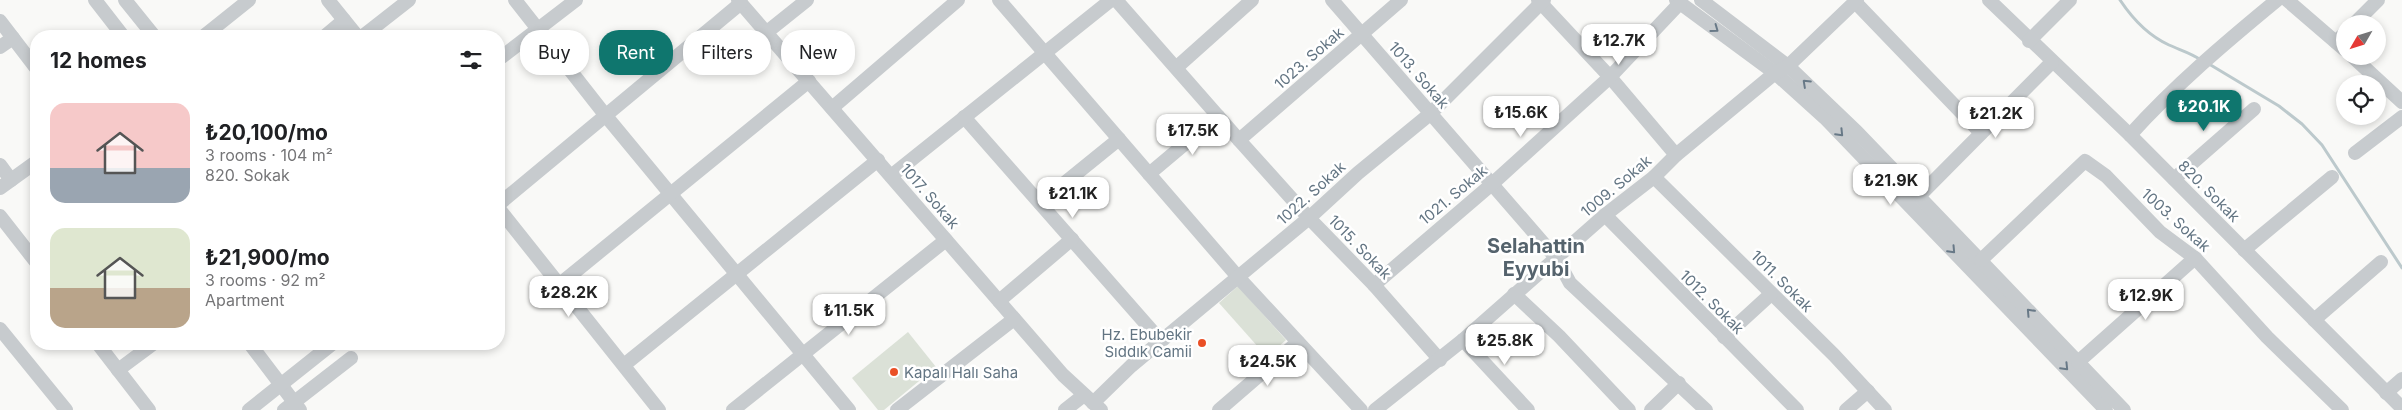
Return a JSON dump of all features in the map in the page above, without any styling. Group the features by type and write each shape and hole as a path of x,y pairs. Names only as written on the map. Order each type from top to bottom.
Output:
{"street":[{"path":"95,0 118,30"},
{"path":"125,0 149,30"},
{"path":"211,30 248,0"},
{"path":"328,0 352,30"},
{"path":"371,30 409,0"},
{"path":"515,0 538,30 576,0"},
{"path":"769,30 808,0"},
{"path":"832,108 958,0"},
{"path":"999,0 1238,277 1361,410"},
{"path":"891,176 1111,0"},
{"name":"1015. Sokak","path":"1116,0 1309,218 1374,284 1440,360"},
{"path":"1177,67 1252,0"},
{"name":"1013. Sokak","path":"1332,0 1556,259 1570,283 1706,410"},
{"name":"1023. Sokak","path":"1239,140 1401,0"},
{"path":"1701,0 1788,66 1858,132 2124,410"},
{"name":"820. Sokak","path":"1989,0 2029,41 2130,135 2402,408"},
{"path":"2029,41 2070,0"},
{"path":"2130,135 2156,107 2214,52 2277,0"},
{"path":"2287,0 2336,37"},
{"path":"2363,15 2378,0"},
{"path":"1541,1 1610,77 1676,155"},
{"name":"1022. Sokak","path":"1065,410 1092,402 1131,366 1309,218 1358,173 1430,114 1541,1"},
{"path":"1678,1 1775,73 1825,118 2106,410"},
{"name":"1021. Sokak","path":"1374,284 1492,184 1610,77 1678,1"},
{"path":"1856,1 1981,133"},
{"name":"1009. Sokak","path":"1375,410 1464,340 1514,294 1654,177 1676,155 1775,73 1788,66 1856,1"},
{"path":"505,199 740,2"},
{"name":"1017. Sokak","path":"740,2 764,30"},
{"path":"332,30 344,20"},
{"path":"0,21 30,60"},
{"path":"0,47 13,38"},
{"name":"1017. Sokak","path":"771,38 1063,375 1092,402"},
{"path":"505,55 520,43"},
{"path":"1919,196 2052,62"},
{"path":"2362,65 2402,102"},
{"path":"574,75 849,410"},
{"path":"560,284 809,81"},
{"path":"2174,179 2254,108"},
{"path":"1149,174 1218,116"},
{"path":"964,117 1161,341"},
{"path":"2355,153 2402,117"},
{"path":"1040,203 1119,139"},
{"path":"624,365 878,160"},
{"name":"1003. Sokak","path":"1981,260 2085,161 2106,176 2160,232 2195,258 2267,337 2342,410"},
{"path":"0,165 5,184 30,166"},
{"path":"2244,250 2332,176"},
{"name":"1011. Sokak","path":"1654,177 1834,354 1885,410"},
{"path":"0,216 30,254"},
{"path":"505,216 660,410"},
{"name":"1012. Sokak","path":"1605,216 1797,410"},
{"path":"999,301 1072,239"},
{"path":"733,410 946,240"},
{"path":"2078,362 2195,258"},
{"path":"2314,320 2380,262"},
{"path":"1514,294 1560,336 1628,410"},
{"path":"1724,337 1771,294"},
{"path":"897,410 1014,319"},
{"path":"0,328 66,410"},
{"path":"1464,340 1528,410"},
{"path":"1220,410 1298,342"},
{"path":"103,350 149,410"},
{"path":"118,370 144,350"},
{"path":"254,350 281,386 293,407 351,358"},
{"path":"250,410 325,350"},
{"path":"2386,393 2402,379"},
{"path":"1651,410 1679,383"},
{"path":"1846,410 1868,391"}],"shaded area":[{"path":"1238,286 1286,340 1267,357 1219,303"},
{"name":"Kapalı Halı Saha","path":"908,332 936,367 884,410 878,410 852,378"}],"waterway":[{"path":"2120,0 2148,32 2169,45 2201,60"},
{"path":"2209,64 2279,106 2302,124 2322,145 2402,268"}],"place":[{"name":"Hz. Ebubekir Sıddık Camii","path":"1202,343"},
{"name":"Kapalı Halı Saha","path":"894,372"}],"district":[{"name":"Selahattin Eyyubi","path":"1536,258"}]}
